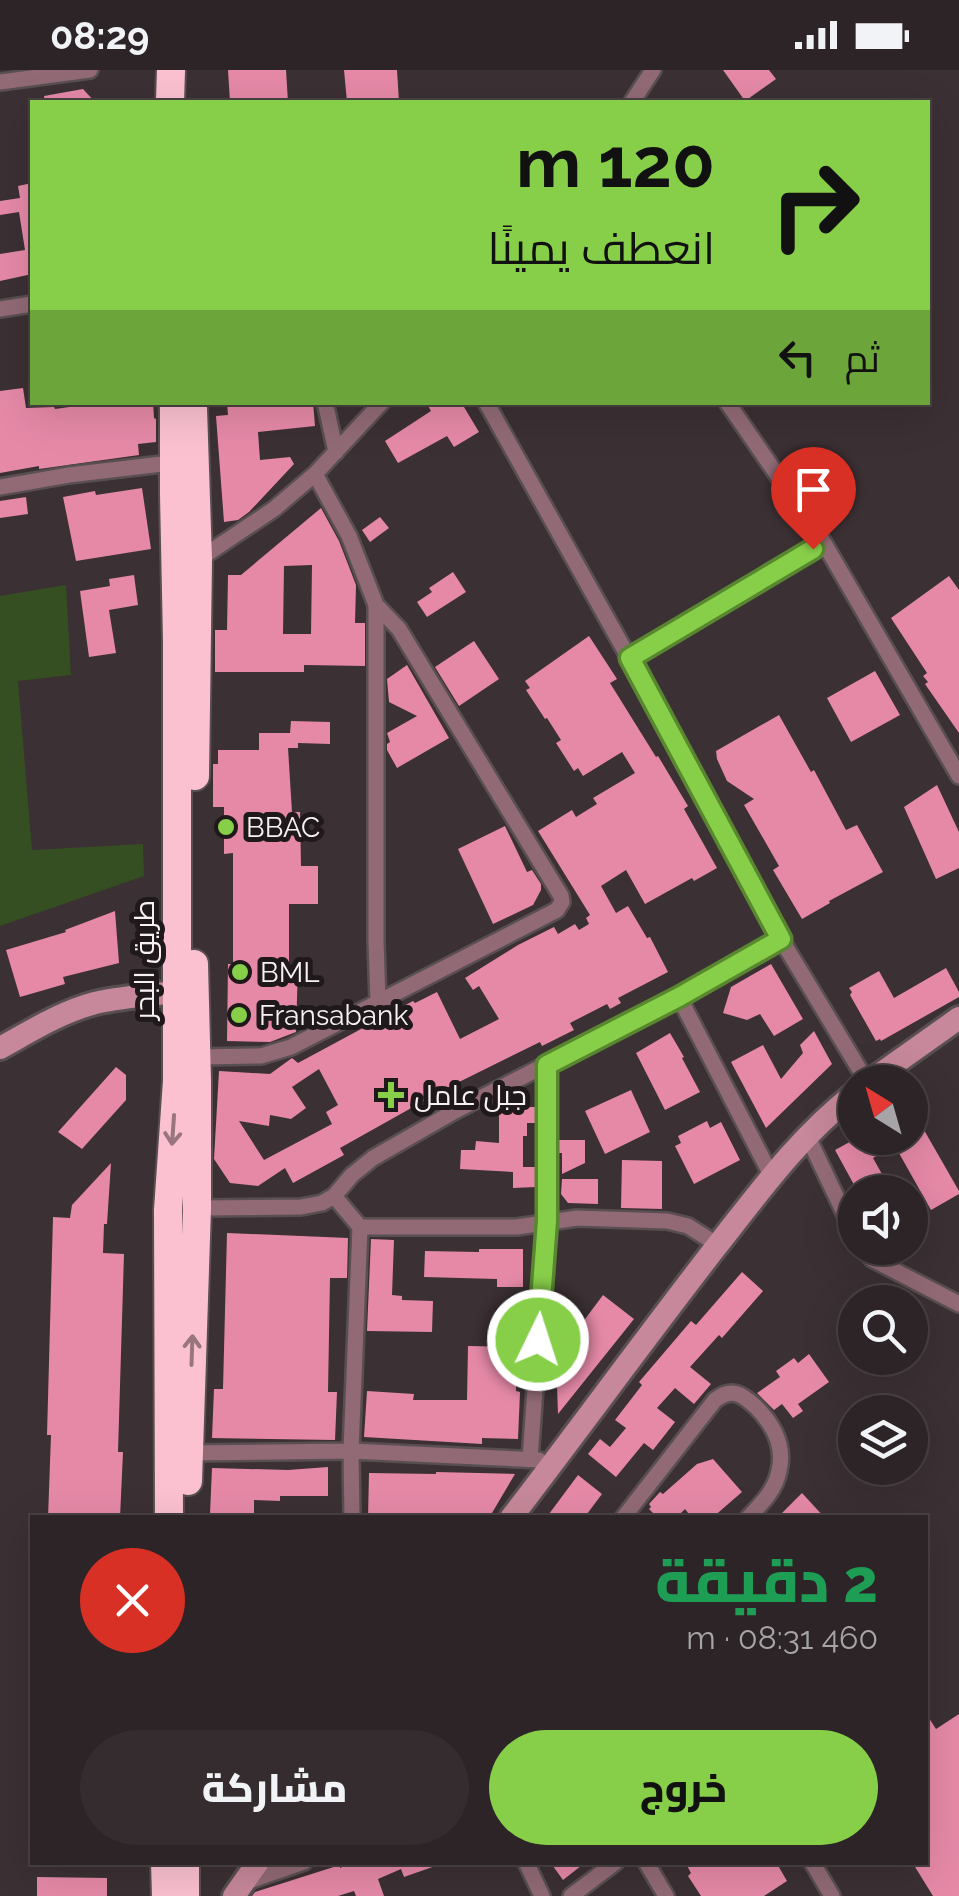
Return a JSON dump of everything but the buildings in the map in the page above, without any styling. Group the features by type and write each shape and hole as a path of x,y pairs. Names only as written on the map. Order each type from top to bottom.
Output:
{"highway":[{"path":"170,70 170,100"},
{"path":"186,70 186,100"},
{"name":"طريق البحر","path":"174,405 198,560 193,934 196,1208 188,1515"},
{"name":"طريق البحر","path":"168,1515 168,1210 177,1081 177,640 184,462 193,405"},
{"path":"165,1865 166,1896"},
{"path":"185,1865 185,1896"}],"main road":[{"path":"0,1048 75,1010 111,1000 176,992"},
{"path":"892,1065 959,1018"},
{"path":"513,1515 771,1174 838,1109"},
{"path":"239,1890 256,1865"}],"street":[{"path":"0,82 90,70"},
{"path":"633,100 653,70"},
{"path":"0,309 30,304"},
{"path":"326,405 336,452"},
{"path":"198,560 260,519 315,474 379,405"},
{"path":"488,405 781,939 858,1065"},
{"path":"729,405 824,542 959,776"},
{"path":"0,487 184,462"},
{"path":"315,474 349,536 376,605 378,1002"},
{"path":"630,658 824,542"},
{"path":"197,1057 275,1053 557,910 562,902 399,629 376,605"},
{"path":"196,1208 301,1207 322,1203 373,1158 781,939"},
{"path":"679,997 771,1174"},
{"path":"530,1459 547,1221 547,1065"},
{"path":"807,1135 838,1200"},
{"path":"334,1196 360,1227 352,1515"},
{"path":"360,1227 502,1227 577,1218 667,1221 688,1226 718,1245"},
{"path":"884,1265 959,1304"},
{"path":"624,1515 715,1400 732,1392 746,1398 766,1417 779,1446 779,1473 774,1487 751,1515"},
{"path":"188,1453 351,1451 554,1460"},
{"path":"239,1890 297,1865"},
{"path":"527,1865 542,1896"},
{"path":"570,1896 612,1865"},
{"path":"648,1865 666,1896"},
{"path":"814,1865 832,1896"}],"green space":[{"path":"66,585 71,675 18,681 32,850 143,844 144,876 0,926 0,596"}],"place":[{"name":"BBAC","path":"226,827"},
{"name":"BML","path":"240,972"},
{"name":"Fransabank","path":"239,1015"},
{"name":"جبل عامل","path":"391,1095"}],"route":[{"path":"538,1340 547,1221 547,1065 781,939 630,658 813,549"}]}
